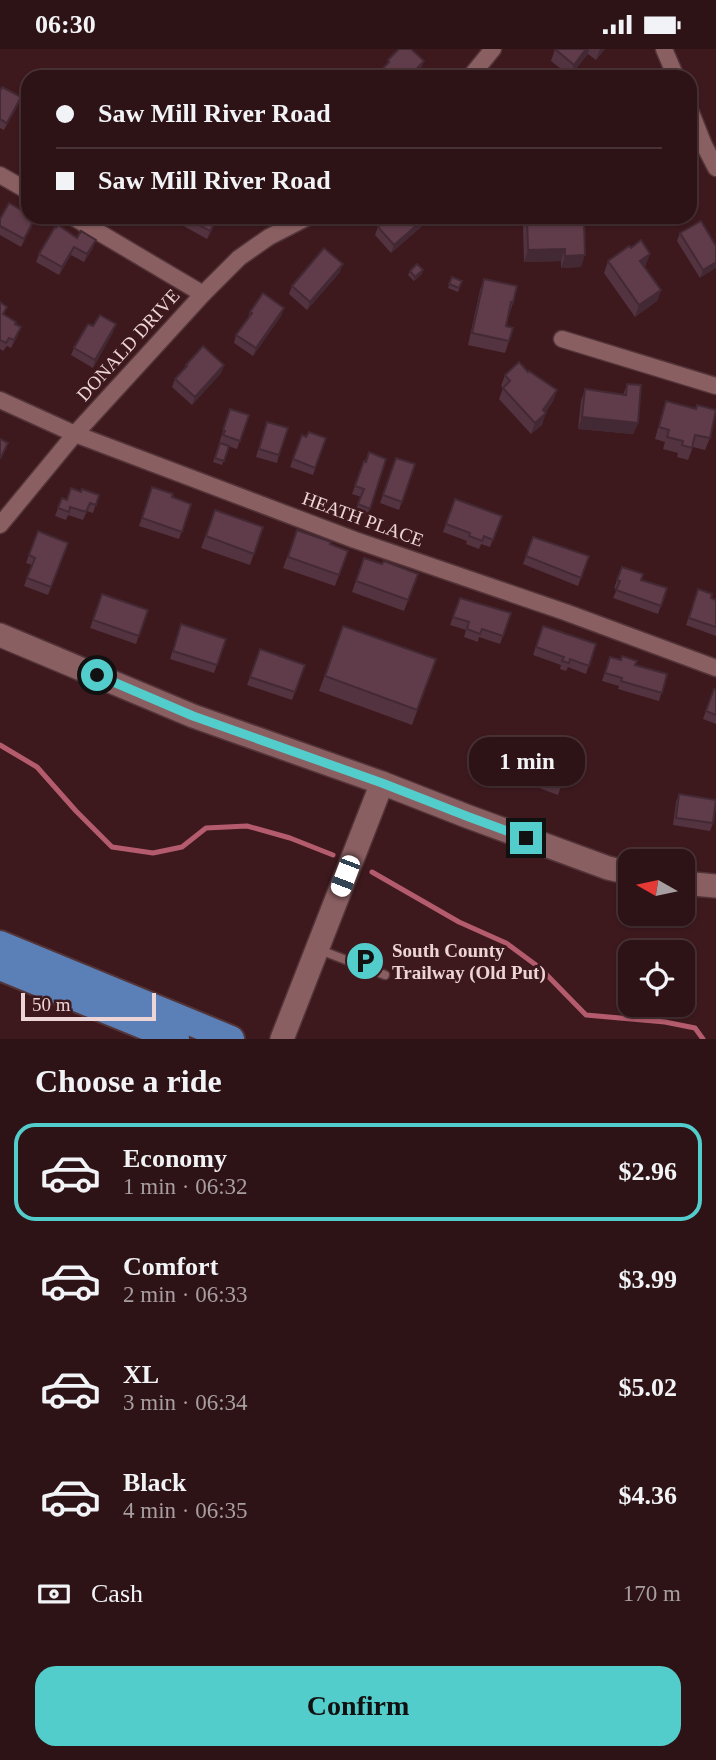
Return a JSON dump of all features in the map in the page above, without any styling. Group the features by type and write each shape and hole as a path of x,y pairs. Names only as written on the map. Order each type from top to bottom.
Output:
{"highway":[{"path":"0,944 231,1039"},
{"path":"0,967 176,1039"}],"main road":[{"path":"0,635 193,716 618,870"},
{"path":"282,1039 382,783"},
{"path":"695,884 716,886"}],"street":[{"path":"476,70 493,49"},
{"path":"664,49 673,70"},
{"path":"697,128 716,168"},
{"path":"0,174 21,187"},
{"path":"84,224 203,293"},
{"name":"DONALD DRIVE","path":"0,525 75,434 203,293 239,258 269,237 294,224"},
{"path":"562,339 716,386"},
{"name":"HEATH PLACE","path":"0,400 75,434 355,540 565,612 716,668"}],"lane":[{"path":"317,949 385,975"}],"building":[{"path":"399,49 411,49 424,61 416,70 382,70"},
{"path":"555,49 586,49 574,65"},
{"path":"2,87 21,97 7,123 0,119"},
{"path":"9,203 21,210 21,224 32,224 24,239 0,226 0,219"},
{"path":"701,221 716,246 716,262 703,270 680,233"},
{"path":"198,224 214,224 210,231"},
{"path":"382,224 418,224 394,245 378,227"},
{"path":"527,224 584,224 585,255 565,256 565,249 528,250"},
{"path":"58,225 77,238 81,231 96,240 87,254 74,247 62,267 39,254"},
{"path":"641,240 650,254 640,261 661,290 639,305 608,261"},
{"path":"324,248 343,264 310,302 292,286"},
{"path":"417,264 423,270 415,277 410,271"},
{"path":"452,277 462,281 459,288 449,284"},
{"path":"484,279 517,286 506,326 513,328 509,341 472,333"},
{"path":"263,293 284,308 256,348 236,335"},
{"path":"0,302 7,307 3,314 21,327 14,340 9,338 6,343 0,340"},
{"path":"100,315 116,324 95,360 74,348 88,324 93,326"},
{"path":"203,346 224,365 195,397 175,379"},
{"path":"519,362 528,372 557,390 543,410 546,413 535,423 503,388 510,381 505,375"},
{"path":"627,384 641,385 638,423 582,417 585,389 626,395"},
{"path":"666,401 696,409 697,405 716,410 710,438 695,435 692,448 682,445 683,441 667,437 669,430 659,427"},
{"path":"230,409 249,415 240,441 223,435"},
{"path":"267,422 288,428 279,455 259,449"},
{"path":"309,432 326,438 315,468 293,459 302,435 306,437"},
{"path":"0,439 8,443 0,459"},
{"path":"220,443 229,446 224,461 215,458"},
{"path":"369,452 386,459 370,509 358,504 364,489 355,486"},
{"path":"396,458 415,464 402,502 383,495"},
{"path":"152,487 191,504 182,532 142,518"},
{"path":"71,488 99,495 96,505 90,503 86,512 70,507 69,512 58,508 62,498 67,500"},
{"path":"455,499 502,516 493,540 484,536 482,541 469,536 470,533 446,524"},
{"path":"215,510 263,527 254,554 206,536"},
{"path":"297,530 348,551 339,575 288,557"},
{"path":"38,531 68,543 51,587 27,578 35,558 29,555"},
{"path":"533,537 589,556 581,578 526,556"},
{"path":"364,558 382,564 384,561 418,574 408,600 356,581"},
{"path":"622,567 643,574 641,580 667,588 661,606 616,590"},
{"path":"698,589 712,594 711,598 716,600 716,627 689,618"},
{"path":"102,594 148,610 139,636 93,620"},
{"path":"460,598 511,613 503,636 482,629 480,634 467,629 469,622 453,617"},
{"path":"181,624 226,639 217,665 173,651"},
{"path":"343,626 436,659 417,710 325,676"},
{"path":"543,626 596,644 589,666 570,659 569,663 562,661 564,657 536,647"},
{"path":"260,649 305,665 295,692 250,677"},
{"path":"622,656 637,661 635,665 667,674 662,693 621,681 622,678 605,673 610,657 621,660"},
{"path":"714,689 716,690 716,715 706,711"},
{"path":"527,738 572,755 562,783 516,767"},
{"path":"679,794 716,800 713,823 676,818"}],"waterway":[{"path":"0,745 37,767 112,847 153,853 182,847 206,828 247,826 290,838 333,855"},
{"path":"372,872 459,922 506,943 540,968 586,1015 665,1022 695,1028 703,1039"}],"place":[{"name":"South County Trailway (Old Put)","path":"365,961"}],"route":[{"path":"97,675 193,716 382,783 526,838"}]}
